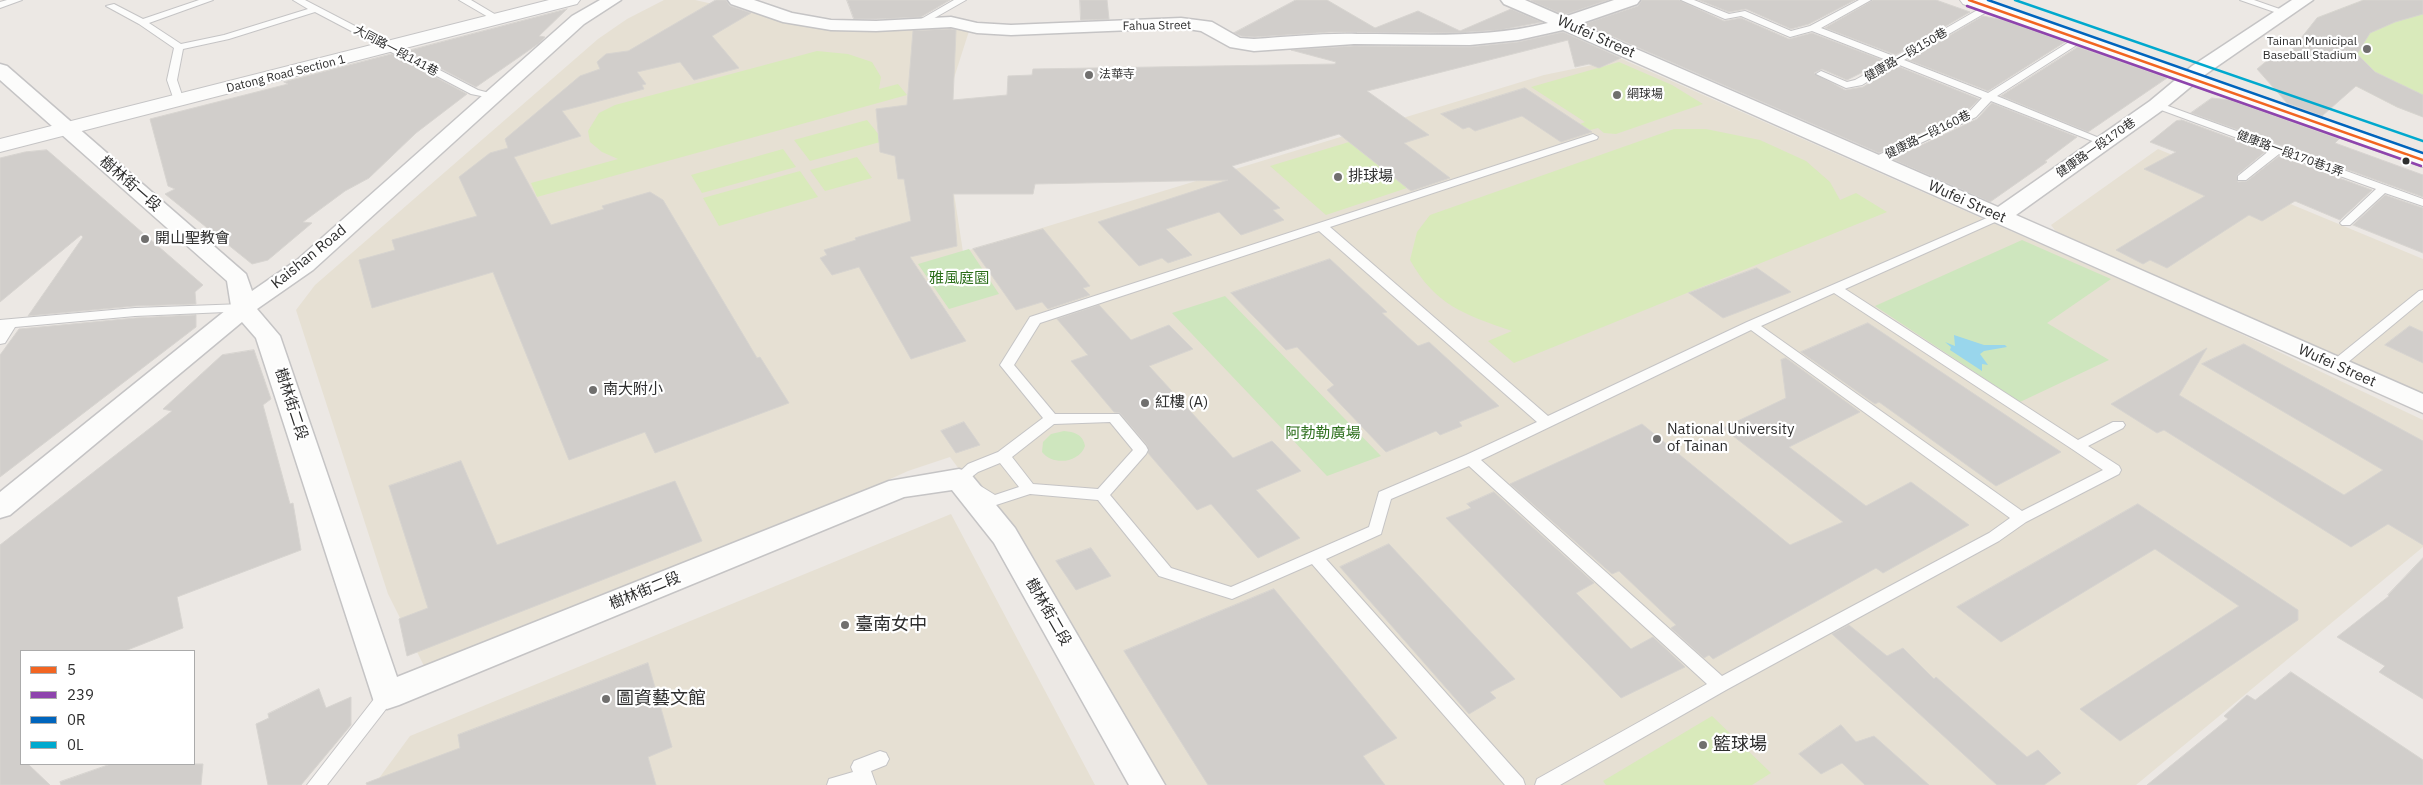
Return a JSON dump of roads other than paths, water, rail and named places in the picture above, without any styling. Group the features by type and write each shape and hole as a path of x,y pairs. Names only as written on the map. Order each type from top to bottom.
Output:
{"street":[{"name":"Datong Road Section 1","path":"0,146 391,48 571,0"},
{"name":"Kaishan Road","path":"0,508 243,308 305,265 496,96 578,20 612,0"},
{"name":"Fahua Street","path":"737,0 789,18 831,25 876,26 921,22 951,22 977,28 1011,30 1181,23 1206,26 1236,43 1254,45 1354,39 1470,40 1518,36 1567,24 1631,0"},
{"name":"Wufei Street","path":"1510,0 2423,404"},
{"path":"1969,0 1993,3 2194,74 2423,160"},
{"name":"健康路一段170巷","path":"2000,216 2157,105 2194,74 2304,0"},
{"path":"1993,3 2080,39 2423,148"},
{"name":"樹林街一段","path":"0,70 238,279 243,308"},
{"name":"樹林街二段","path":"243,308 268,336 387,695 899,488 958,479 1004,536 1147,785"}],"lane":[{"path":"0,5 17,0"},
{"path":"142,22 208,0"},
{"name":"大同路一段141巷","path":"298,0 475,92 496,96"},
{"path":"464,0 498,19"},
{"path":"921,22 961,0"},
{"path":"1686,0 1728,17 1742,14 1790,34 1813,28 1866,0"},
{"path":"2245,0 2286,13"},
{"name":"健康路一段150巷","path":"1821,74 1846,85 1858,83 1993,3"},
{"path":"111,6 142,22 179,48 226,37 316,9"},
{"path":"1813,28 2104,142"},
{"name":"健康路一段160巷","path":"1874,161 1972,114 1989,97 2080,39"},
{"path":"179,48 172,80 179,101"},
{"name":"健康路一段170巷1弄","path":"2157,105 2423,203"},
{"path":"1052,418 1007,365 1034,320 1593,137"},
{"path":"2242,178 2278,150"},
{"path":"2346,223 2384,189"},
{"path":"1102,495 1141,450 1114,417 1052,418 1004,456 972,468 958,479 993,501 1029,489 1102,495 1166,572 1232,593 1376,530 1384,496 1471,459 1752,325 2000,216"},
{"path":"1321,226 1548,423"},
{"path":"1544,785 1720,685 1994,537 2021,518 2114,470 1836,289"},
{"path":"2336,365 2423,294"},
{"path":"0,340 5,324 136,312 243,308"},
{"path":"1752,325 2021,518"},
{"path":"2077,446 2118,425"},
{"path":"1004,456 1029,489"},
{"path":"1471,459 1720,685"},
{"path":"1315,557 1516,785"},
{"path":"316,785 387,695"},
{"path":"836,785 866,781 860,767 880,759"}],"water":[{"path":"1954,335 1984,345 2005,345 2007,347 1984,351 1980,354 1988,365 1982,364 1982,371 1950,350 1951,347 1945,342 1955,346"}],"place":[{"name":"Tainan Municipal Baseball Stadium","path":"2367,49"},
{"name":"法華寺","path":"1089,75"},
{"name":"網球場","path":"1617,95"},
{"name":"排球場","path":"1338,177"},
{"name":"開山聖教會","path":"145,239"},
{"name":"南大附小","path":"593,390"},
{"name":"紅樓 (A)","path":"1145,403"},
{"name":"National University of Tainan","path":"1657,439"},
{"name":"臺南女中","path":"845,625"},
{"name":"圖資藝文館","path":"606,699"},
{"name":"籃球場","path":"1703,745"}],"park label":[{"name":"雅風庭園","path":"959,279"},
{"name":"阿勃勒廣場","path":"1323,434"}]}
